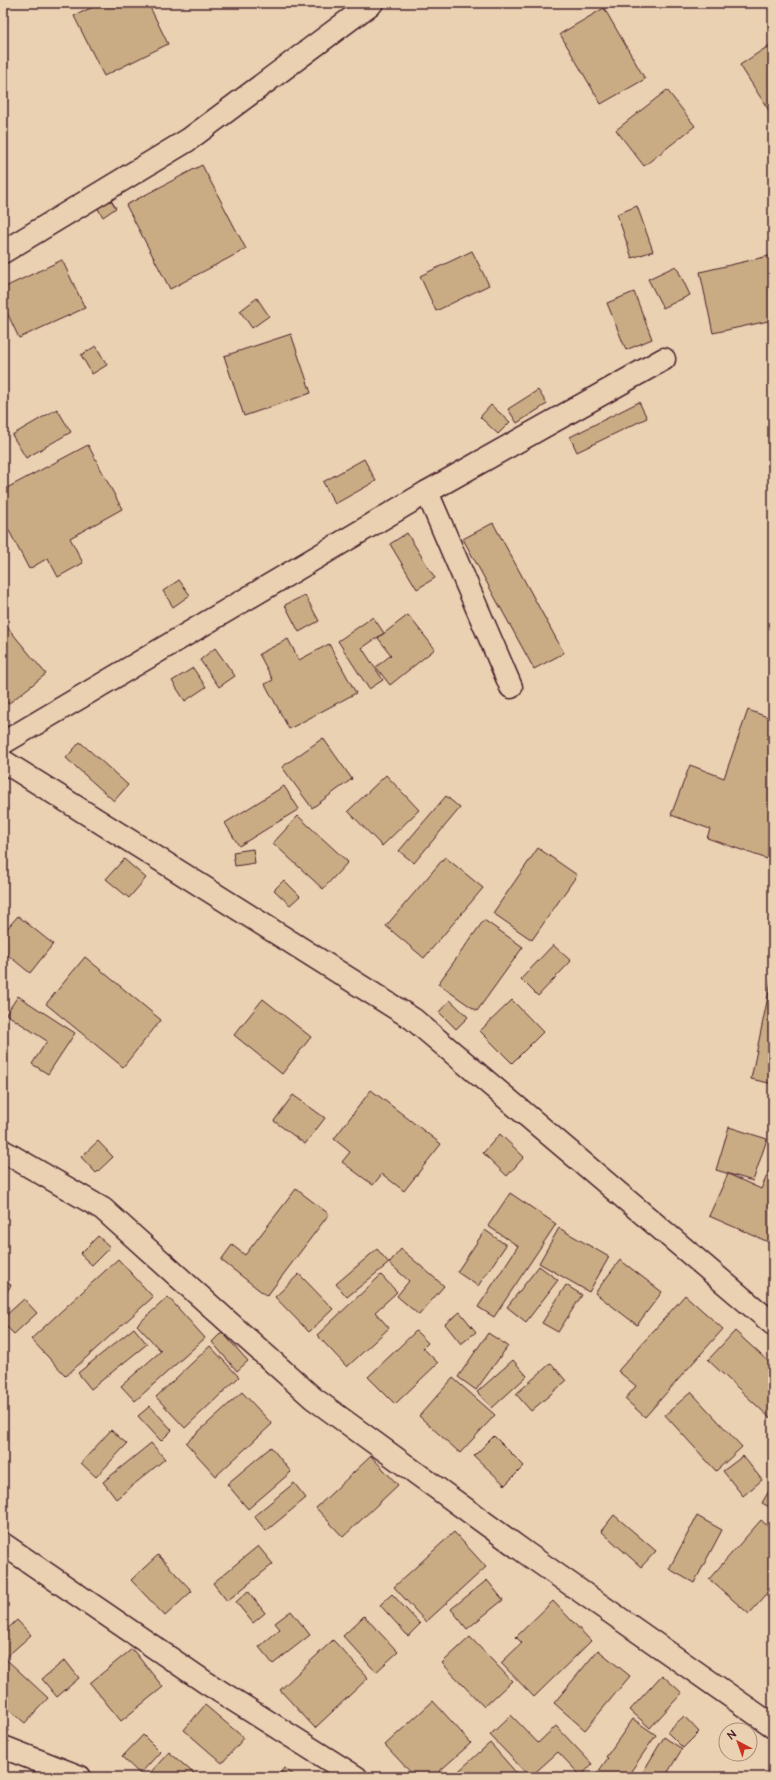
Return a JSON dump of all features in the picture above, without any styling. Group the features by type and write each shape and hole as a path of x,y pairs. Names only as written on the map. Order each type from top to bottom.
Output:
{"street":[{"path":"3,252 188,140 372,3"},
{"path":"3,743 427,492 664,359"},
{"path":"427,492 511,687"},
{"path":"3,761 413,1018 773,1324"},
{"path":"3,1151 103,1208 313,1398 519,1548 773,1726"},
{"path":"3,1544 205,1682 356,1777"},
{"path":"3,1747 80,1777"}],"building":[{"path":"101,3 148,3 168,44 104,76 74,16"},
{"path":"604,8 645,79 601,104 560,34"},
{"path":"773,43 773,117 740,65"},
{"path":"667,90 695,126 644,166 616,130"},
{"path":"202,165 246,249 170,289 126,205"},
{"path":"105,191 116,208 103,217 92,199"},
{"path":"637,206 653,251 632,258 617,214"},
{"path":"472,251 489,285 436,311 420,276"},
{"path":"773,255 773,320 713,333 700,272"},
{"path":"62,260 85,308 19,338 3,304 3,288"},
{"path":"676,266 690,295 663,308 648,279"},
{"path":"634,292 652,339 626,350 607,303"},
{"path":"257,298 269,316 252,328 240,311"},
{"path":"291,334 311,393 244,416 224,356"},
{"path":"96,346 107,365 92,374 81,355"},
{"path":"538,390 547,404 517,423 508,409"},
{"path":"639,402 647,418 577,452 570,437"},
{"path":"491,405 510,422 498,434 480,417"},
{"path":"57,409 71,432 26,458 12,435"},
{"path":"88,445 122,509 70,538 83,563 58,577 48,558 29,569 3,519 3,490"},
{"path":"364,459 376,481 335,504 323,482"},
{"path":"493,523 564,653 534,669 463,539"},
{"path":"407,533 435,578 417,589 390,544"},
{"path":"179,580 190,595 173,607 163,591"},
{"path":"305,595 319,621 299,632 285,605"},
{"path":"408,615 435,649 390,685 376,667 391,655 378,638"},
{"path":"373,617 384,633 362,648 383,680 369,689 338,641"},
{"path":"3,622 46,674 8,704 3,698"},
{"path":"288,639 299,660 329,644 356,693 289,729 265,684 273,680 259,654"},
{"path":"215,648 235,676 219,687 200,660"},
{"path":"193,668 206,687 185,701 172,681"},
{"path":"748,710 773,719 773,861 707,838 710,829 671,815 690,765 724,778"},
{"path":"323,738 352,779 312,808 282,767"},
{"path":"80,742 128,785 114,801 66,758"},
{"path":"386,775 419,810 382,846 348,811"},
{"path":"284,786 299,809 239,846 225,823"},
{"path":"446,796 460,808 414,863 399,851"},
{"path":"298,816 348,862 323,889 273,843"},
{"path":"538,848 577,875 532,940 493,913"},
{"path":"253,849 255,863 235,866 233,852"},
{"path":"445,857 483,888 424,958 386,926"},
{"path":"124,859 146,878 129,898 106,879"},
{"path":"284,880 300,896 290,905 274,890"},
{"path":"18,916 53,944 30,973 3,951 3,933"},
{"path":"484,920 523,947 477,1011 438,984"},
{"path":"553,945 571,961 538,996 521,979"},
{"path":"85,957 161,1020 123,1067 46,1004"},
{"path":"773,972 773,1084 751,1079"},
{"path":"18,996 75,1033 48,1074 32,1064 47,1041 6,1014"},
{"path":"263,999 311,1037 282,1074 234,1035"},
{"path":"450,1000 468,1017 456,1029 439,1012"},
{"path":"512,1000 543,1032 512,1063 480,1031"},
{"path":"371,1090 441,1144 404,1191 382,1174 373,1185 342,1162 350,1152 334,1139"},
{"path":"293,1095 325,1118 305,1144 274,1121"},
{"path":"729,1127 767,1139 753,1181 716,1170"},
{"path":"500,1134 524,1157 507,1176 483,1153"},
{"path":"98,1141 113,1157 96,1173 81,1157"},
{"path":"773,1162 773,1244 709,1216 728,1174 761,1189"},
{"path":"296,1189 329,1214 267,1296 221,1260 232,1245 245,1255"},
{"path":"510,1193 556,1224 494,1317 478,1307 518,1246 488,1226"},
{"path":"559,1228 609,1257 589,1292 539,1263"},
{"path":"485,1230 506,1245 478,1286 457,1272"},
{"path":"98,1236 110,1247 92,1265 80,1254"},
{"path":"377,1249 389,1263 347,1297 336,1284"},
{"path":"401,1249 444,1286 419,1315 397,1296 409,1281 389,1263"},
{"path":"118,1259 153,1297 66,1376 31,1339"},
{"path":"620,1260 662,1292 637,1325 595,1293"},
{"path":"539,1266 558,1280 526,1322 507,1307"},
{"path":"299,1274 333,1309 309,1332 275,1297"},
{"path":"381,1275 397,1292 375,1312 389,1328 347,1367 317,1335"},
{"path":"3,1280 11,1285 3,1298"},
{"path":"566,1285 582,1295 558,1332 542,1323"},
{"path":"685,1295 723,1329 645,1417 625,1399 636,1386 618,1371"},
{"path":"168,1297 205,1338 135,1401 121,1386 161,1351 137,1325"},
{"path":"24,1299 37,1313 14,1334 3,1323 3,1318"},
{"path":"460,1312 476,1332 461,1344 445,1324"},
{"path":"134,1328 147,1344 91,1389 78,1373"},
{"path":"416,1331 428,1343 423,1348 438,1363 395,1404 368,1377"},
{"path":"735,1331 773,1366 773,1414 770,1418 708,1360"},
{"path":"222,1332 248,1361 237,1371 212,1342"},
{"path":"488,1333 508,1346 476,1390 458,1377"},
{"path":"210,1346 239,1377 185,1428 156,1397"},
{"path":"513,1360 527,1376 492,1408 477,1392"},
{"path":"551,1363 566,1381 531,1411 516,1394"},
{"path":"453,1378 495,1415 460,1453 419,1416"},
{"path":"242,1392 272,1424 216,1476 186,1443"},
{"path":"691,1392 742,1447 716,1471 665,1415"},
{"path":"150,1406 172,1430 161,1441 138,1416"},
{"path":"111,1430 127,1444 96,1477 81,1463"},
{"path":"494,1436 524,1466 505,1485 474,1456"},
{"path":"151,1443 165,1459 116,1499 103,1482"},
{"path":"271,1447 291,1472 248,1509 227,1484"},
{"path":"371,1456 398,1485 343,1537 316,1508"},
{"path":"743,1456 762,1480 743,1496 723,1471"},
{"path":"294,1483 306,1498 266,1531 254,1516"},
{"path":"773,1484 773,1509 762,1503"},
{"path":"614,1515 656,1551 641,1567 601,1531"},
{"path":"697,1516 722,1530 694,1583 669,1569"},
{"path":"761,1520 773,1531 773,1587 749,1614 709,1579"},
{"path":"454,1532 486,1567 426,1622 394,1587"},
{"path":"258,1546 273,1564 227,1601 213,1583"},
{"path":"158,1555 192,1591 165,1616 131,1580"},
{"path":"487,1580 503,1600 467,1629 451,1609"},
{"path":"248,1591 265,1613 253,1623 236,1602"},
{"path":"392,1594 420,1624 408,1636 380,1605"},
{"path":"553,1601 591,1641 534,1697 501,1663 522,1643 516,1637"},
{"path":"291,1611 310,1635 273,1664 259,1647 280,1629 275,1623"},
{"path":"364,1616 398,1652 376,1672 343,1636"},
{"path":"17,1620 31,1635 3,1660 3,1633"},
{"path":"470,1637 512,1681 484,1707 442,1663"},
{"path":"333,1640 368,1678 315,1728 280,1690"},
{"path":"132,1649 163,1687 121,1721 90,1683"},
{"path":"598,1650 630,1676 585,1730 554,1703"},
{"path":"7,1660 48,1698 25,1723 5,1706 3,1709 3,1665"},
{"path":"65,1660 79,1678 57,1697 42,1679"},
{"path":"662,1675 682,1693 650,1728 630,1710"},
{"path":"433,1701 471,1743 433,1777 415,1777 385,1745"},
{"path":"205,1705 244,1738 222,1763 184,1730"},
{"path":"511,1715 538,1743 556,1726 592,1764 581,1776 558,1752 530,1777 490,1735"},
{"path":"684,1716 699,1732 683,1748 667,1732"},
{"path":"633,1719 656,1735 627,1777 600,1777 596,1775 608,1758 606,1757"},
{"path":"143,1735 160,1752 140,1774 122,1757"},
{"path":"664,1737 682,1749 665,1777 640,1777"},
{"path":"490,1743 520,1777 452,1777"},
{"path":"169,1752 198,1777 154,1777 150,1773"},
{"path":"284,1768 297,1777 277,1777"}]}
